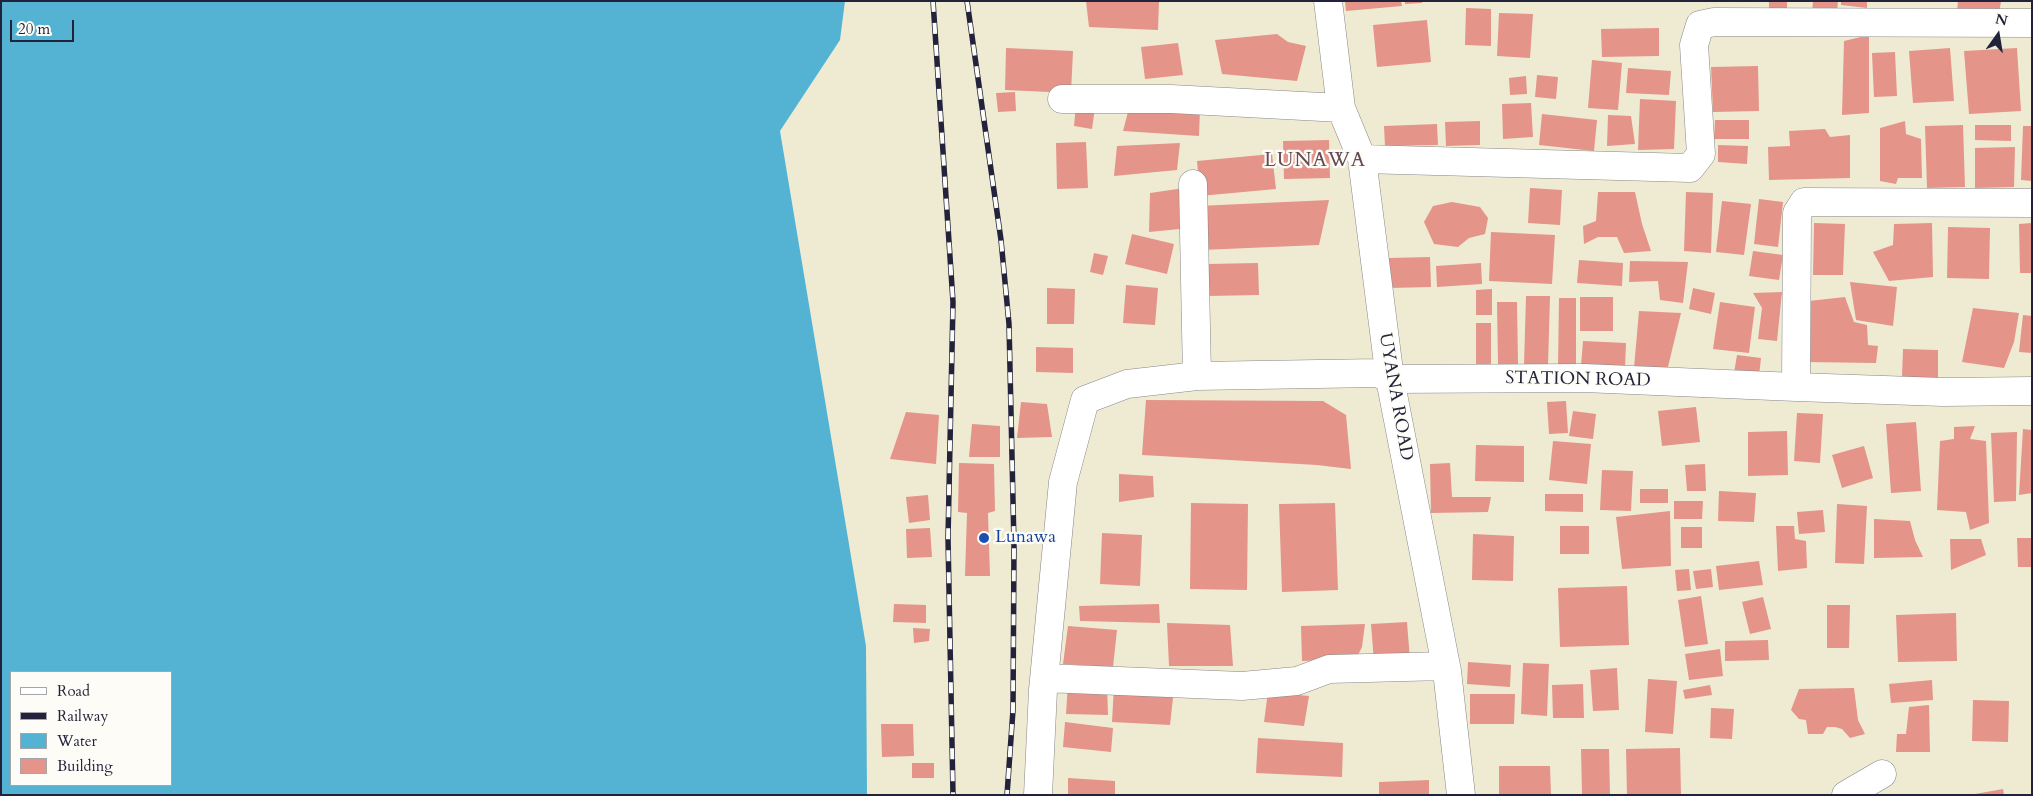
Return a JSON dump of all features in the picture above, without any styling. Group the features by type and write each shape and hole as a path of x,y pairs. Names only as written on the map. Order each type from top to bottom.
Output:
{"street":[{"name":"UYANA ROAD","path":"1328,1 1341,108 1362,160 1390,379 1447,671 1461,795"},
{"path":"1362,160 1690,168 1701,154 1694,45 1700,25 1714,11 2032,23"},
{"path":"1062,99 1171,99 1341,108"},
{"path":"1193,184 1197,376"},
{"path":"1796,387 1797,213 1804,202 2032,203"},
{"name":"STATION ROAD","path":"1045,678 1063,482 1085,400 1127,384 1197,376 1378,373 1390,379 1584,378 1943,392 2032,391"},
{"path":"1038,795 1045,678 1242,686 1297,681 1329,669 1446,666 1447,671"},
{"path":"1846,795 1882,774"}],"water":[{"path":"1,1 845,1 840,40 780,131 866,646 867,795 1,795"}],"building":[{"path":"1086,1 1159,1 1158,30 1089,27"},
{"path":"1345,1 1401,1 1402,6 1346,11"},
{"path":"1405,1 1422,1 1422,3 1405,4"},
{"path":"1769,1 1787,1 1787,8 1769,9"},
{"path":"1813,1 1838,1 1837,13 1812,12"},
{"path":"1841,1 1867,1 1867,8 1841,5"},
{"path":"1958,1 2001,1 1999,15 1957,11"},
{"path":"1466,8 1491,9 1491,46 1465,45"},
{"path":"1499,13 1533,14 1530,58 1497,56"},
{"path":"1427,20 1431,62 1377,67 1373,25"},
{"path":"1659,28 1659,56 1602,57 1601,29"},
{"path":"1277,34 1288,42 1306,46 1297,81 1222,74 1215,40"},
{"path":"1869,35 1869,113 1842,115 1844,41"},
{"path":"1178,43 1183,75 1145,79 1141,47"},
{"path":"1006,48 1073,51 1071,93 1005,90"},
{"path":"1950,48 1954,101 1913,103 1909,51"},
{"path":"2017,48 2021,111 1969,114 1964,51"},
{"path":"1895,52 1897,96 1874,97 1872,53"},
{"path":"1592,60 1622,63 1618,110 1588,108"},
{"path":"1758,66 1759,111 1713,112 1711,67"},
{"path":"1628,68 1671,71 1669,95 1626,93"},
{"path":"1537,75 1558,77 1556,99 1535,97"},
{"path":"1526,76 1527,94 1510,95 1509,78"},
{"path":"1015,92 1016,111 998,112 996,93"},
{"path":"1640,99 1676,101 1674,149 1638,150"},
{"path":"1531,103 1533,137 1503,139 1502,104"},
{"path":"1076,105 1095,108 1092,129 1074,126"},
{"path":"1129,108 1200,109 1199,136 1123,131"},
{"path":"1542,114 1597,120 1594,151 1539,145"},
{"path":"1608,115 1631,116 1635,144 1607,146"},
{"path":"1715,120 1749,120 1749,139 1714,139"},
{"path":"1480,121 1480,145 1446,146 1445,122"},
{"path":"1905,121 1906,134 1921,139 1922,178 1898,178 1896,184 1880,181 1880,128"},
{"path":"1437,124 1438,145 1385,146 1384,126"},
{"path":"1963,125 1965,187 1927,188 1925,126"},
{"path":"1975,125 2011,125 2011,141 1975,140"},
{"path":"2023,126 2032,126 2032,181 2021,180"},
{"path":"1825,129 1830,137 1850,135 1850,178 1769,180 1768,147 1790,146 1789,131"},
{"path":"1329,140 1330,178 1284,179 1283,141"},
{"path":"1086,142 1088,188 1057,189 1056,143"},
{"path":"1180,143 1177,170 1114,176 1117,146"},
{"path":"1718,145 1748,146 1747,164 1718,162"},
{"path":"2015,147 2014,187 1975,188 1975,148"},
{"path":"1272,154 1276,189 1200,196 1197,161"},
{"path":"1191,187 1190,228 1149,232 1150,193"},
{"path":"1530,188 1562,190 1560,225 1528,223"},
{"path":"1598,192 1635,192 1642,224 1651,251 1624,253 1617,237 1598,237 1584,244 1583,226 1596,221"},
{"path":"1686,192 1713,193 1711,253 1684,251"},
{"path":"1759,199 1783,202 1778,247 1754,244"},
{"path":"1329,200 1319,245 1201,250 1198,206"},
{"path":"1722,201 1751,204 1744,255 1716,252"},
{"path":"1452,202 1480,207 1488,218 1485,234 1469,238 1458,247 1434,244 1424,222 1433,206"},
{"path":"1814,223 1845,224 1843,275 1813,275"},
{"path":"1932,223 1933,277 1889,281 1873,252 1893,245 1894,224"},
{"path":"2032,223 2032,273 2020,273 2019,224"},
{"path":"1948,227 1990,228 1989,279 1947,278"},
{"path":"1491,232 1555,235 1552,284 1489,281"},
{"path":"1132,234 1174,244 1167,274 1125,264"},
{"path":"1753,251 1783,255 1779,280 1749,276"},
{"path":"1094,253 1108,256 1103,275 1090,272"},
{"path":"1430,257 1431,287 1390,288 1389,258"},
{"path":"1579,260 1623,263 1622,286 1577,283"},
{"path":"1630,261 1688,262 1683,303 1660,300 1658,281 1629,282"},
{"path":"1258,263 1259,295 1208,296 1207,264"},
{"path":"1481,263 1482,284 1437,287 1436,266"},
{"path":"1850,282 1897,287 1893,326 1856,320"},
{"path":"1126,285 1158,288 1155,325 1123,323"},
{"path":"1047,288 1075,289 1074,324 1047,324"},
{"path":"1693,288 1715,293 1711,314 1689,309"},
{"path":"1492,289 1492,315 1476,315 1476,290"},
{"path":"1782,292 1777,341 1758,339 1762,308 1753,293"},
{"path":"1526,296 1550,296 1548,366 1524,365"},
{"path":"1580,297 1613,297 1613,331 1580,331"},
{"path":"1845,297 1854,322 1867,325 1868,345 1878,346 1876,363 1806,362 1809,301"},
{"path":"1559,298 1576,298 1576,367 1558,367"},
{"path":"1497,302 1517,302 1518,364 1498,364"},
{"path":"1720,302 1755,307 1749,353 1713,349"},
{"path":"1973,308 2019,313 2014,342 2004,368 1962,362"},
{"path":"1639,311 1681,313 1667,371 1634,368"},
{"path":"2023,315 2032,316 2032,353 2019,352"},
{"path":"1476,323 1491,323 1491,364 1476,364"},
{"path":"1583,341 1626,343 1625,368 1581,366"},
{"path":"1036,347 1073,348 1073,373 1036,372"},
{"path":"1903,349 1938,350 1938,378 1902,377"},
{"path":"1737,355 1761,358 1759,376 1734,373"},
{"path":"1146,400 1323,401 1346,415 1351,469 1317,465 1142,455"},
{"path":"1566,401 1568,433 1549,434 1547,402"},
{"path":"1021,402 1047,404 1052,437 1017,438"},
{"path":"1696,407 1700,442 1662,446 1658,411"},
{"path":"1573,411 1596,414 1593,439 1569,436"},
{"path":"906,412 939,415 936,464 890,459"},
{"path":"1797,413 1823,414 1820,463 1794,461"},
{"path":"1916,422 1921,491 1891,493 1886,424"},
{"path":"972,424 1000,426 1000,457 969,457"},
{"path":"1975,426 1970,439 1986,441 1989,523 1970,530 1966,512 1937,510 1940,441 1954,439 1954,427"},
{"path":"2023,429 2032,430 2032,493 2019,495"},
{"path":"1787,431 1788,475 1748,476 1748,432"},
{"path":"2017,432 2016,501 1994,502 1991,433"},
{"path":"1553,441 1591,444 1587,484 1549,480"},
{"path":"1476,445 1524,446 1524,482 1475,481"},
{"path":"1864,446 1873,478 1842,488 1832,455"},
{"path":"959,463 994,464 995,511 988,513 990,576 965,576 967,513 958,512"},
{"path":"1450,463 1452,497 1491,497 1488,512 1431,513 1430,464"},
{"path":"1705,464 1706,491 1687,491 1685,465"},
{"path":"1602,470 1633,471 1631,511 1600,510"},
{"path":"1119,474 1153,476 1154,497 1119,502"},
{"path":"1640,489 1668,489 1668,503 1640,503"},
{"path":"1719,491 1756,493 1754,522 1718,521"},
{"path":"1545,494 1583,494 1583,512 1545,511"},
{"path":"928,495 930,520 909,523 906,497"},
{"path":"1674,501 1703,501 1702,519 1674,519"},
{"path":"1191,503 1248,504 1247,590 1190,589"},
{"path":"1335,503 1338,590 1282,592 1279,504"},
{"path":"1837,504 1867,506 1864,564 1835,563"},
{"path":"1823,510 1825,532 1799,534 1797,512"},
{"path":"1670,511 1671,566 1622,569 1616,517"},
{"path":"1874,519 1910,521 1915,540 1923,557 1874,558"},
{"path":"1560,526 1589,526 1589,554 1560,554"},
{"path":"1776,526 1794,526 1795,539 1806,541 1807,568 1778,571"},
{"path":"1681,527 1702,527 1702,548 1681,548"},
{"path":"930,528 932,557 907,558 906,529"},
{"path":"1102,533 1142,535 1140,586 1100,584"},
{"path":"1473,534 1514,536 1513,581 1472,580"},
{"path":"2017,538 2032,538 2032,567 2018,567"},
{"path":"1950,539 1981,539 1986,555 1951,570"},
{"path":"1759,561 1763,585 1719,590 1716,566"},
{"path":"1689,569 1691,590 1677,591 1675,570"},
{"path":"1711,569 1713,587 1696,589 1693,571"},
{"path":"1627,586 1629,645 1560,647 1558,588"},
{"path":"1701,596 1708,644 1685,647 1678,600"},
{"path":"1763,597 1771,629 1750,634 1742,602"},
{"path":"894,604 926,605 926,623 893,622"},
{"path":"1159,604 1160,623 1080,621 1079,606"},
{"path":"1827,605 1850,605 1849,648 1827,648"},
{"path":"1956,613 1957,661 1898,662 1896,615"},
{"path":"1407,622 1410,660 1374,662 1371,624"},
{"path":"1167,623 1230,625 1233,666 1169,666"},
{"path":"1365,624 1362,647 1356,659 1302,661 1301,626"},
{"path":"1068,626 1117,630 1113,667 1063,664"},
{"path":"913,628 930,629 929,641 914,643"},
{"path":"1768,640 1769,660 1725,661 1725,641"},
{"path":"1720,649 1723,676 1689,680 1685,654"},
{"path":"1468,662 1511,665 1510,687 1467,684"},
{"path":"1523,663 1549,664 1547,716 1521,714"},
{"path":"1617,668 1619,710 1593,711 1590,670"},
{"path":"1648,679 1677,681 1673,734 1645,732"},
{"path":"1932,680 1933,700 1891,703 1889,684"},
{"path":"1068,683 1107,685 1108,715 1066,714"},
{"path":"1583,684 1584,718 1553,718 1552,685"},
{"path":"1710,685 1712,695 1685,699 1683,690"},
{"path":"1114,686 1174,689 1170,725 1112,722"},
{"path":"1854,688 1858,720 1865,734 1850,738 1842,729 1827,727 1823,734 1808,734 1806,720 1799,719 1791,710 1799,689"},
{"path":"1268,692 1309,696 1304,726 1264,722"},
{"path":"1470,694 1515,694 1514,724 1470,724"},
{"path":"1973,700 2009,701 2008,742 1972,741"},
{"path":"1929,705 1930,752 1896,752 1897,734 1906,734 1909,707"},
{"path":"1711,708 1734,709 1732,739 1710,738"},
{"path":"1065,722 1113,728 1111,752 1063,747"},
{"path":"881,724 913,724 914,756 882,757"},
{"path":"1258,738 1343,743 1342,777 1256,773"},
{"path":"1680,748 1681,795 1627,795 1626,749"},
{"path":"1581,749 1609,749 1610,795 1582,795"},
{"path":"912,763 934,763 934,778 912,778"},
{"path":"1499,766 1550,766 1551,795 1499,795"},
{"path":"1068,778 1115,781 1115,795 1068,795"},
{"path":"1429,780 1429,795 1379,795 1379,782"},
{"path":"2003,789 2004,795 1975,795 1975,794"}],"railway":[{"path":"933,1 953,302 948,538 953,795"},
{"path":"967,1 1001,240 1009,324 1014,545 1013,710 1007,795"}],"place":[{"name":"Lunawa","path":"984,538"}],"district":[{"name":"LUNAWA","path":"1315,161"}]}
